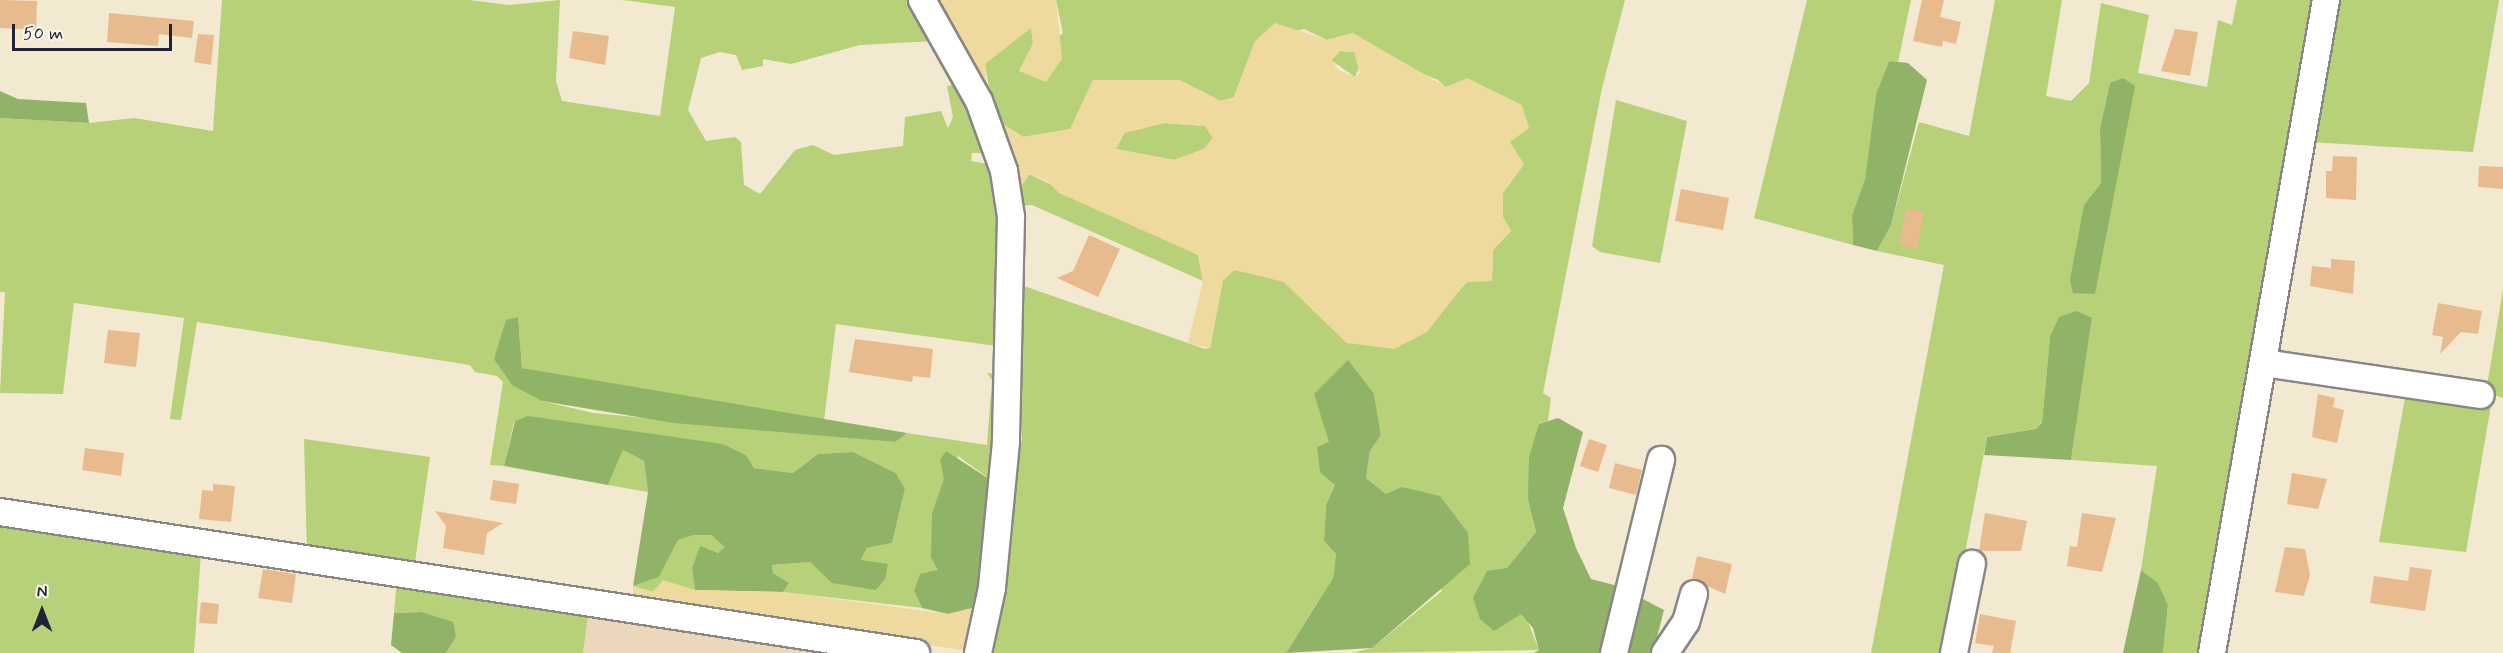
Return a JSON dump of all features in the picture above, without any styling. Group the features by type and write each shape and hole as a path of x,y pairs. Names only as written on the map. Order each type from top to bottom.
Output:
{"street":[{"path":"921,0 979,101 1004,171 1011,218 1006,442 992,588 978,653"},
{"path":"2212,653 2326,0"},
{"path":"2264,363 2481,395"},
{"path":"1614,653 1660,460"},
{"path":"0,512 916,653"},
{"path":"1954,653 1972,564"},
{"path":"1665,653 1686,622 1694,594"}],"shaded area":[{"path":"589,610 857,653 583,653"}],"green space":[{"path":"222,0 469,0 509,5 560,0 556,81 562,101 660,116 675,7 623,0 912,0 934,41 860,45 791,64 763,59 763,66 742,70 736,55 720,52 701,58 688,110 706,141 735,137 741,142 744,185 760,194 795,150 813,145 834,155 903,146 905,117 941,111 948,128 953,117 947,86 958,84 987,153 972,153 971,161 993,165 1002,230 995,233 997,346 836,324 824,421 522,368 518,317 494,359 542,401 593,413 894,442 907,433 987,445 992,380 987,373 997,374 997,484 958,456 932,513 938,570 914,591 922,608 783,592 789,583 773,573 772,565 810,562 833,583 861,561 867,548 892,543 905,489 896,473 853,452 818,454 793,473 754,468 746,455 723,444 514,422 504,466 490,465 503,382 497,376 475,372 470,365 197,322 181,420 170,419 184,318 74,303 63,394 0,393 5,292 0,292 0,118 89,123 134,118 213,131"},
{"path":"1056,0 1625,0 1602,88 1543,393 1551,398 1548,421 1539,424 1528,500 1536,532 1507,568 1539,650 1352,653 1372,648 1442,591 1386,494 1366,478 1370,451 1381,435 1374,394 1314,394 1330,442 1335,485 1326,505 1324,541 1336,554 1333,578 1286,653 994,653 1022,438 1021,285 1205,349 1210,348 1223,280 1234,270 1259,273 1284,282 1347,343 1451,300 1467,282 1492,280 1493,250 1511,231 1503,217 1503,193 1524,164 1438,80 1398,64 1353,33 1327,40 1304,29 1255,41 1234,97 1221,101 1179,80 1093,80 1071,129 1023,137 994,118 985,64 1006,43 1032,27 1033,44 1019,71 1063,33"},
{"path":"1807,0 1911,0 1898,62 1889,61 1876,94 1865,179 1852,215 1853,245 1754,218"},
{"path":"1995,0 2062,0 2046,96 2071,101 2089,83 2101,3 2149,15 2138,73 2207,87 2218,20 2232,25 2237,0 2319,0 2205,653 2163,653 2168,605 2158,583 2141,570 2157,466 2071,460 2092,318 2050,337 2042,421 2036,429 1987,437 1946,653 1871,653 1944,265 1877,251 1891,225 1919,122 1969,136","holes":["2110,83 2095,293 2073,293 2084,205 2101,183 2100,128"]},
{"path":"2334,0 2499,0 2473,152 2310,142"},
{"path":"1340,51 1354,52 1361,62 1355,77 1331,60"},
{"path":"1889,61 1908,63 1927,80 1891,225 1877,251 1853,245 1852,215 1865,179 1876,94"},
{"path":"2123,78 2135,86 2095,294 2073,293 2070,280 2084,205 2101,183 2100,128 2110,83"},
{"path":"0,91 18,99 86,103 89,123 0,118"},
{"path":"1616,100 1687,121 1660,263 1600,252 1592,246"},
{"path":"1164,123 1205,126 1213,138 1204,149 1174,160 1116,149 1124,133"},
{"path":"1029,174 1198,255 1203,281 1032,205 1019,206 1017,194"},
{"path":"2503,289 2503,398 2486,392"},
{"path":"2077,311 2092,318 2071,460 1984,455 1987,437 2036,429 2042,422 2050,337 2059,317"},
{"path":"518,317 522,368 907,433 895,442 674,423 542,401 512,385 494,359 506,320"},
{"path":"1348,360 1374,394 1381,435 1370,451 1366,478 1386,494 1402,487 1440,496 1468,533 1470,564 1372,648 1286,653 1333,578 1336,554 1324,541 1326,505 1335,485 1320,472 1317,447 1329,442 1314,394"},
{"path":"2406,392 2491,405 2466,552 2379,542"},
{"path":"528,416 723,444 746,455 754,468 793,473 818,454 853,452 896,473 905,489 892,543 867,548 861,560 888,564 885,579 876,590 832,583 810,562 772,565 773,573 789,583 783,592 695,590 692,568 700,546 718,553 725,547 711,535 694,535 678,540 659,577 633,586 648,492 644,461 623,450 608,485 504,466 515,421"},
{"path":"1558,418 1583,432 1563,508 1576,548 1591,579 1622,587 1606,653 1534,653 1539,650 1533,628 1521,614 1494,631 1480,619 1473,598 1487,571 1507,568 1536,532 1528,500 1529,457 1539,424"},
{"path":"304,439 430,457 414,569 307,553"},
{"path":"623,450 644,461 648,492 608,485"},
{"path":"946,451 997,484 977,607 948,614 922,608 914,591 920,574 938,570 931,557 932,513 944,479 940,460"},
{"path":"0,520 201,553 194,653 0,653"},
{"path":"694,535 711,535 726,547 718,553 700,547 692,568 695,590 663,581 653,592 633,586 659,577 678,540"},
{"path":"2141,570 2158,583 2168,605 2163,653 2123,653"},
{"path":"397,580 589,610 583,653 446,653 456,637 421,612 394,613"},
{"path":"1635,595 1664,610 1653,653 1623,653"},
{"path":"421,612 453,622 456,637 446,653 402,653 391,645 394,613"}],"sand":[{"path":"936,0 1056,0 1062,59 1046,82 1019,71 1033,44 1031,28 985,64 987,90"},
{"path":"1275,23 1327,40 1353,33 1446,87 1467,78 1522,105 1529,128 1510,142 1524,164 1503,193 1503,217 1511,231 1493,250 1492,281 1466,282 1427,332 1394,349 1347,343 1284,282 1234,270 1223,280 1210,348 1188,343 1203,281 1198,255 1059,193 1046,180 1029,174 1017,194 994,118 1023,137 1070,129 1093,80 1179,80 1221,101 1234,97 1255,41","holes":["1340,51 1354,52 1360,73 1355,77 1338,70 1332,60","1165,123 1205,126 1213,138 1204,149 1174,160 1116,149 1123,133"]},
{"path":"663,580 695,590 783,592 948,614 977,607 970,651 633,603 633,586 653,592"}],"building":[{"path":"0,0 37,1 36,30 0,28"},
{"path":"1922,0 1944,0 1940,17 1961,22 1956,44 1943,41 1942,47 1913,41"},
{"path":"109,13 194,21 192,38 159,34 158,46 107,42"},
{"path":"2175,29 2198,32 2190,76 2161,71"},
{"path":"573,31 609,36 605,65 569,58"},
{"path":"198,34 214,35 211,65 194,62"},
{"path":"2333,156 2357,157 2356,200 2326,198 2326,171 2332,171"},
{"path":"2479,166 2503,167 2503,189 2478,187"},
{"path":"1681,189 1729,198 1723,230 1675,221"},
{"path":"1906,209 1924,212 1917,249 1899,245"},
{"path":"1089,235 1120,249 1098,297 1057,278 1073,271"},
{"path":"2331,259 2355,261 2353,294 2310,286 2312,266 2331,268"},
{"path":"2438,303 2482,311 2478,334 2461,332 2440,354 2443,337 2432,335"},
{"path":"108,330 140,333 136,367 104,363"},
{"path":"855,339 933,349 930,378 913,376 912,382 849,372"},
{"path":"2318,394 2335,398 2333,407 2344,410 2337,443 2312,437"},
{"path":"1589,439 1607,445 1598,472 1580,466"},
{"path":"85,448 124,453 121,476 82,470"},
{"path":"1615,463 1642,470 1636,495 1609,488"},
{"path":"2292,473 2327,479 2318,509 2287,504"},
{"path":"493,480 519,484 516,504 490,500"},
{"path":"213,484 235,486 231,522 199,519 202,490 213,491"},
{"path":"435,511 503,523 487,533 484,555 443,548 446,526"},
{"path":"1985,513 2027,521 2021,551 1979,551"},
{"path":"2082,513 2116,518 2102,572 2067,566 2070,546 2077,547"},
{"path":"2285,547 2305,549 2310,575 2304,596 2275,592"},
{"path":"1697,556 1732,564 1725,594 1692,579"},
{"path":"2410,567 2432,570 2425,611 2370,603 2374,576 2408,581"},
{"path":"263,569 296,574 292,603 258,598"},
{"path":"201,602 219,604 217,624 199,623"},
{"path":"1980,614 2016,621 2010,653 1992,653 1994,646 1975,643"}]}
